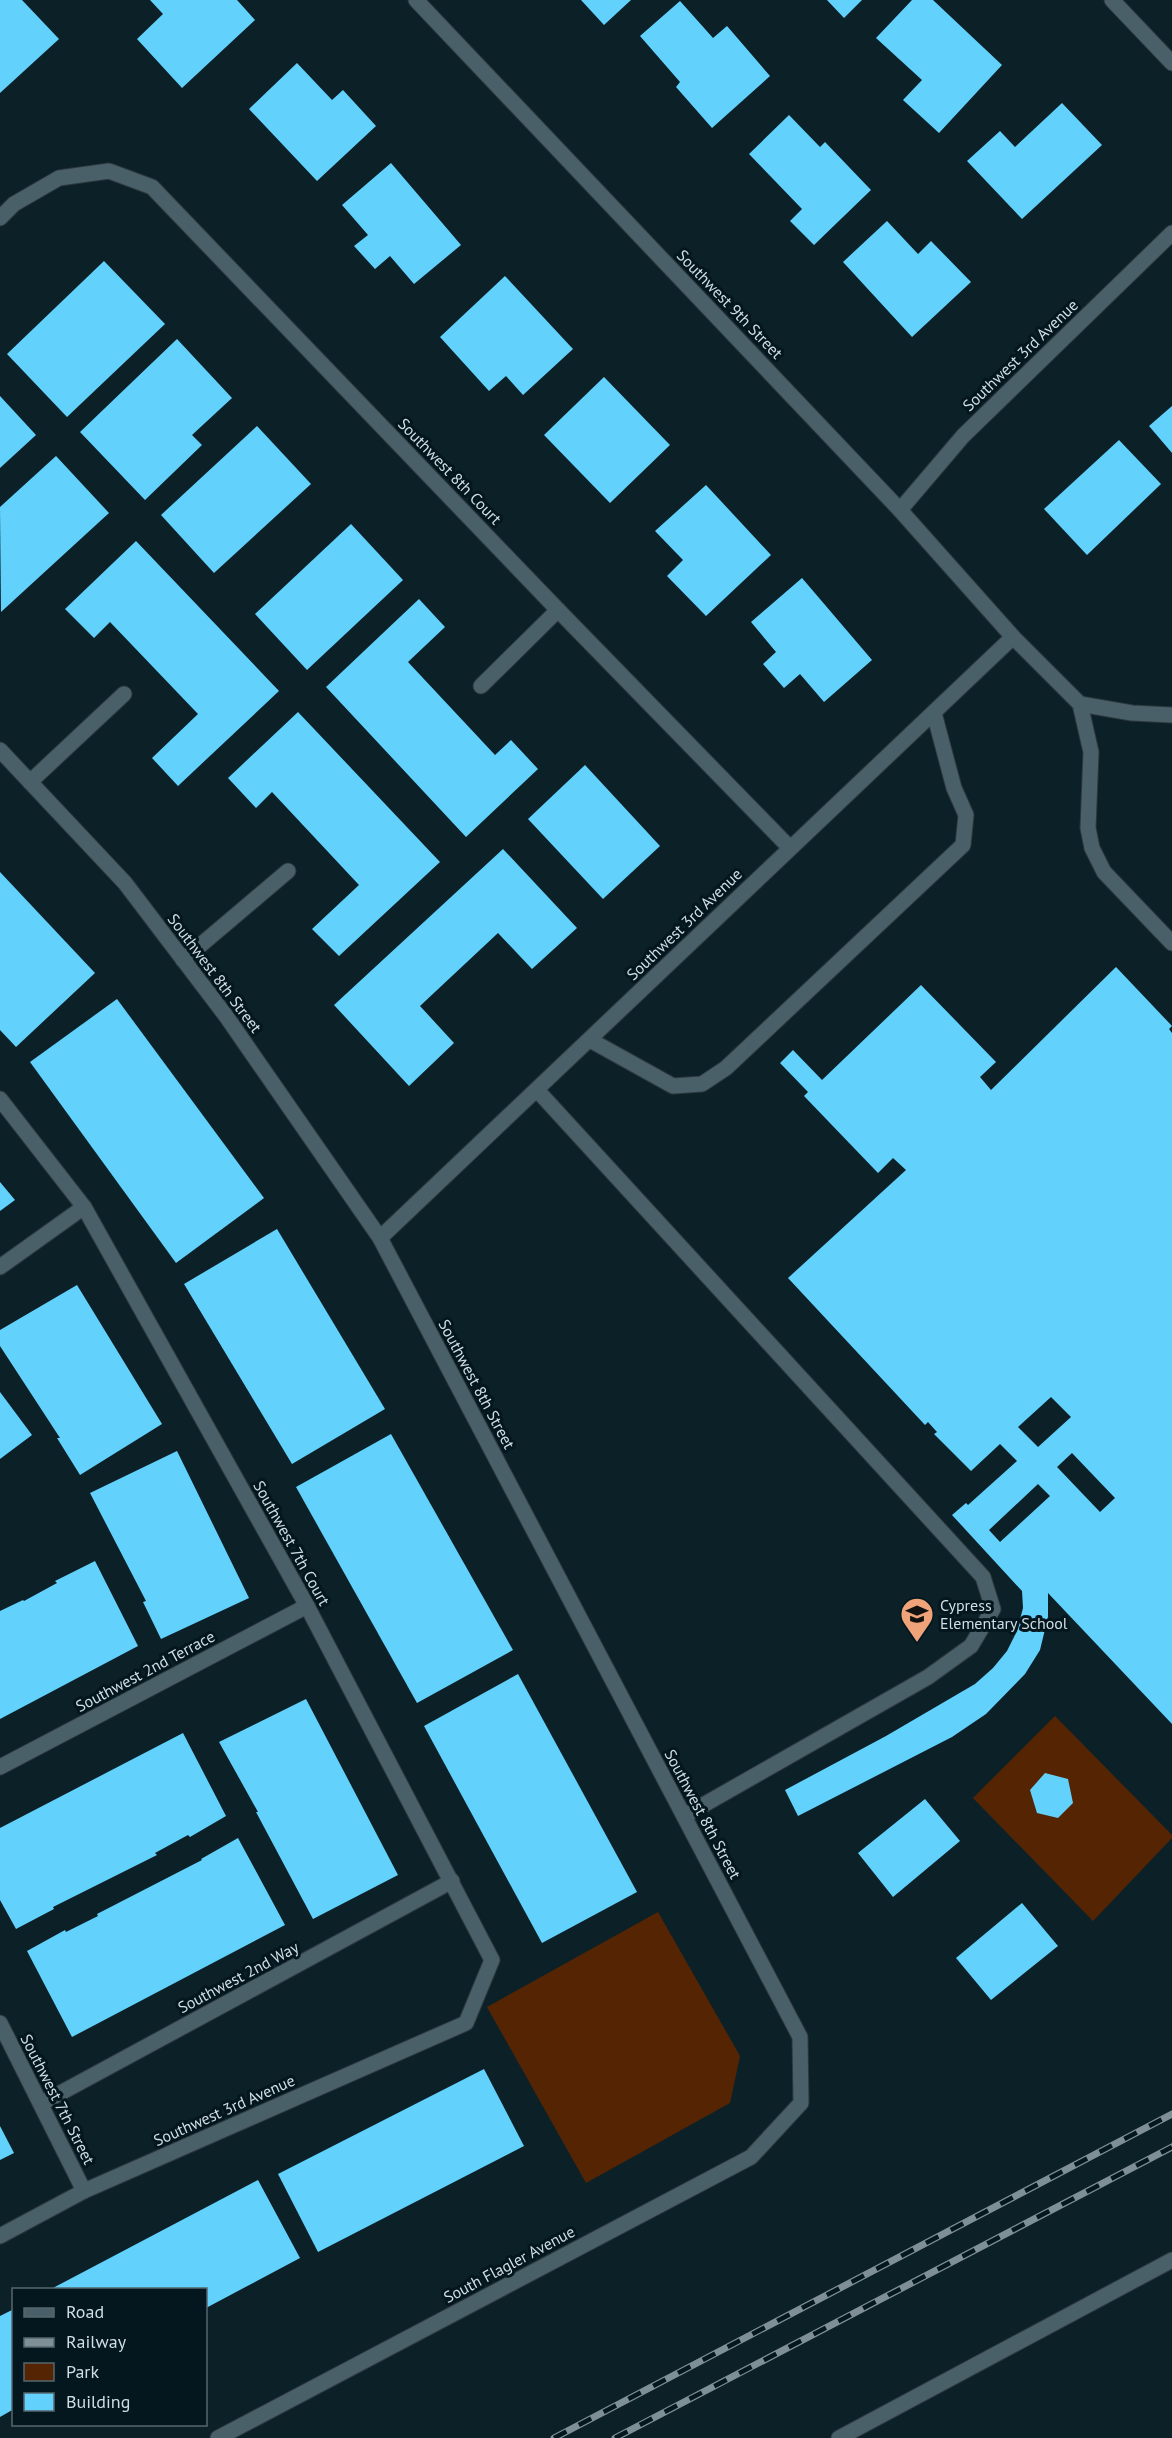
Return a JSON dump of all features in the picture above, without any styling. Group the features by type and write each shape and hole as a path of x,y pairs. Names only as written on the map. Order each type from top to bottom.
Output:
{"street":[{"name":"Southwest 9th Street","path":"416,0 900,510 1013,637 1080,704"},
{"path":"1112,0 1172,63"},
{"name":"Southwest 8th Court","path":"0,218 14,204 59,178 108,171 152,187 790,848"},
{"name":"Southwest 3rd Avenue","path":"900,510 963,436 1172,233"},
{"path":"481,686 558,610"},
{"name":"Southwest 3rd Avenue","path":"380,1238 1013,637"},
{"path":"30,782 124,694"},
{"path":"1172,715 1132,713 1080,704 1091,752 1088,828 1092,848 1104,872 1165,929 1172,944"},
{"path":"590,1040 673,1086 702,1084 726,1068 963,845 966,815 954,788 934,713"},
{"name":"Southwest 8th Street","path":"0,750 125,883 226,1016 380,1238 800,2037 801,2103"},
{"path":"183,960 288,871"},
{"path":"537,1090 983,1577 993,1609 971,1646 928,1677 684,1816"},
{"name":"Southwest 7th Court","path":"0,1099 84,1207 307,1606 492,1960 466,2024"},
{"path":"0,1267 84,1207"},
{"name":"Southwest 2nd Terrace","path":"0,1767 307,1606"},
{"name":"Southwest 2nd Way","path":"42,2103 452,1881"},
{"name":"Southwest 7th Street","path":"0,2023 84,2191"},
{"name":"Southwest 3rd Avenue","path":"0,2236 84,2191 466,2024"},
{"name":"South Flagler Avenue","path":"218,2438 751,2157 801,2103"},
{"path":"839,2438 1172,2260"}],"green space":[{"path":"1055,1716 1172,1835 1172,1838 1093,1921 973,1798"},
{"path":"658,1912 740,2056 730,2103 586,2183 487,2007"}],"building":[{"path":"0,0 22,0 59,39 0,93"},
{"path":"150,0 237,0 255,20 182,88 137,39 163,14"},
{"path":"581,0 631,0 604,25"},
{"path":"827,0 862,0 844,18"},
{"path":"912,0 933,0 1002,65 939,133 903,100 922,80 876,38"},
{"path":"680,1 713,38 727,26 770,76 712,128 676,87 680,82 640,36"},
{"path":"297,63 332,100 343,90 376,126 317,181 249,109"},
{"path":"1062,103 1102,145 1022,219 967,161 1000,131 1015,147"},
{"path":"789,115 820,147 825,142 871,190 814,245 790,221 802,209 749,154"},
{"path":"391,163 461,245 414,284 390,256 375,269 354,246 368,235 342,205"},
{"path":"887,221 918,254 931,241 971,282 912,337 843,262"},
{"path":"104,261 165,324 67,417 7,354"},
{"path":"505,276 573,349 523,395 506,376 489,391 440,337"},
{"path":"177,339 232,398 192,435 202,445 145,500 80,432"},
{"path":"604,377 670,445 610,503 544,435"},
{"path":"0,396 36,435 0,468"},
{"path":"1172,406 1172,453 1149,426"},
{"path":"257,426 311,484 214,573 161,515"},
{"path":"1119,440 1161,484 1087,555 1044,509"},
{"path":"56,456 109,513 1,612 0,507"},
{"path":"706,485 771,555 706,616 667,576 683,560 655,531"},
{"path":"351,524 403,580 307,670 255,614"},
{"path":"136,541 279,691 178,786 152,758 198,714 110,622 94,638 65,609"},
{"path":"802,578 872,660 824,702 800,674 784,688 763,664 776,652 751,622"},
{"path":"419,599 445,627 408,662 495,755 511,740 538,769 466,837 326,687"},
{"path":"298,712 440,862 339,956 312,929 359,885 272,792 256,808 228,778"},
{"path":"585,765 660,846 603,899 528,819"},
{"path":"503,849 577,928 532,969 498,933 420,1006 454,1043 409,1086 334,1005"},
{"path":"0,872 95,973 16,1047 0,1030"},
{"path":"1116,967 1172,1026 1169,1029 1172,1033 1172,1724 1048,1593 1048,1617 1040,1650 1025,1674 986,1714 952,1737 798,1816 785,1790 886,1736 975,1684 1007,1651 1017,1631 1023,1608 1022,1591 952,1515 966,1503 968,1505 1017,1461 1000,1444 971,1471 934,1434 937,1432 928,1422 925,1425 788,1278 906,1170 893,1158 878,1173 804,1096 808,1092 780,1063 793,1050 822,1080 921,985 996,1062 980,1077 991,1090","holes":["1051,1397 1071,1417 1038,1447 1018,1427","1072,1453 1115,1498 1100,1512 1057,1467","1038,1484 1050,1496 1000,1542 989,1530"]},
{"path":"117,999 264,1198 176,1263 30,1062"},
{"path":"0,1182 15,1200 0,1211"},
{"path":"277,1229 385,1409 292,1464 184,1284"},
{"path":"77,1285 162,1424 80,1475 57,1438 60,1438 0,1346 0,1330"},
{"path":"0,1392 32,1435 0,1459"},
{"path":"391,1434 513,1650 417,1703 296,1487"},
{"path":"177,1451 249,1598 161,1639 143,1602 146,1601 90,1493"},
{"path":"95,1561 138,1646 0,1719 0,1611 24,1601 57,1583 55,1581"},
{"path":"518,1674 637,1892 542,1943 424,1726"},
{"path":"306,1699 398,1875 313,1919 219,1742"},
{"path":"183,1733 226,1816 190,1837 188,1835 155,1853 157,1855 53,1907 54,1909 16,1929 0,1900 0,1828"},
{"path":"1045,1773 1068,1779 1073,1803 1058,1818 1037,1813 1030,1790"},
{"path":"925,1799 960,1841 893,1897 858,1853"},
{"path":"238,1838 285,1925 72,2037 27,1951 65,1930 66,1932 98,1916 97,1914 202,1860"},
{"path":"1022,1903 1058,1946 991,2000 956,1958"},
{"path":"484,2069 524,2146 318,2252 278,2174"},
{"path":"0,2126 14,2153 0,2160"},
{"path":"258,2180 300,2258 207,2307 207,2288 53,2288"},
{"path":"12,2310 12,2410 0,2417 0,2316"}],"railway":[{"path":"554,2438 1172,2114"},
{"path":"615,2438 1172,2147"}],"place":[{"name":"Cypress Elementary School","path":"917,1643"}]}
